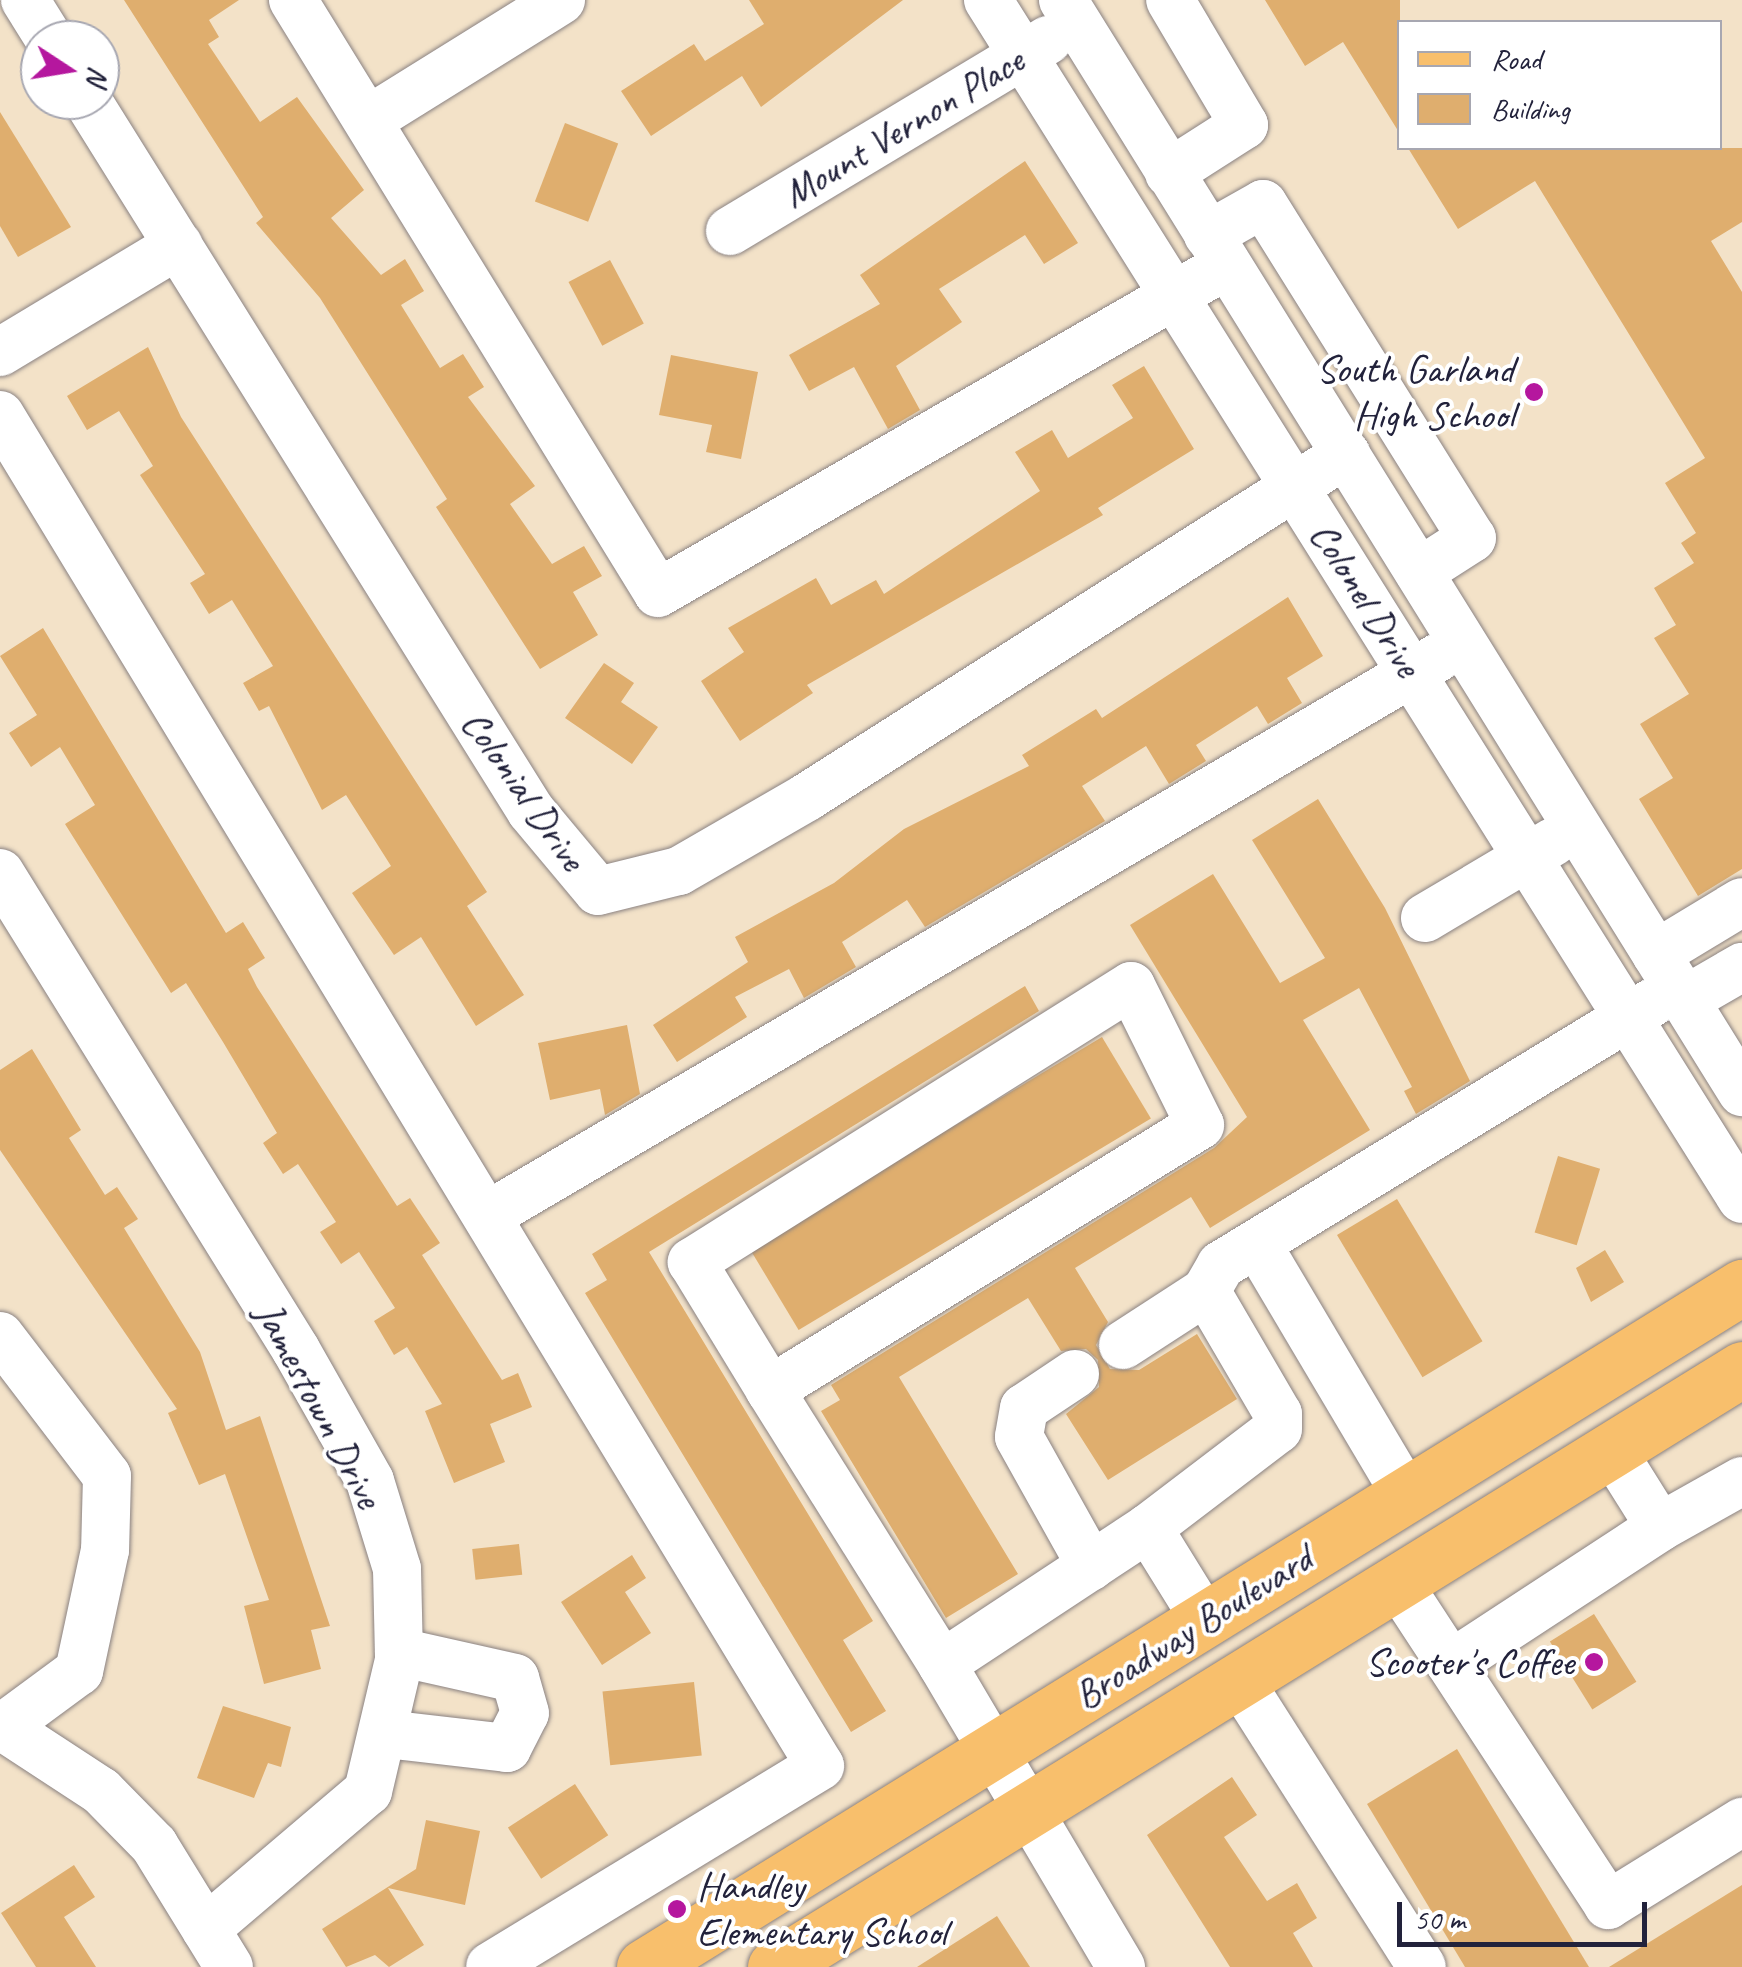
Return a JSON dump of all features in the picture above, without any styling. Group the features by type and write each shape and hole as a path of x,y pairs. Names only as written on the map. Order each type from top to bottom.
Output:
{"main road":[{"name":"Broadway Boulevard","path":"644,1967 1742,1287"},
{"name":"Broadway Boulevard","path":"808,1958 1026,1812 1742,1369"},
{"path":"1406,1495 1418,1569"}],"street":[{"path":"293,0 370,119 658,593 1177,297 1263,204 1472,538 1419,572"},
{"path":"370,119 561,0"},
{"name":"Colonel Drive","path":"988,0 1742,1199"},
{"path":"1169,173 1244,125 1170,0"},
{"name":"Colonel Drive","path":"1070,12 1742,1092"},
{"name":"Mount Vernon Place","path":"730,232 1022,55 1070,12"},
{"name":"Colonial Drive","path":"100,120 531,811 598,891 679,872 808,798 1346,454"},
{"path":"0,352 178,245"},
{"path":"0,415 490,1214 820,1766 490,1967"},
{"path":"490,1214 1463,642"},
{"path":"1424,918 1578,827"},
{"name":"Jamestown Drive","path":"0,873 370,1481 397,1569 399,1652 386,1734 368,1791 218,1948"},
{"path":"1123,1346 1206,1291 1222,1266 1626,1020 1673,980 1742,902"},
{"path":"1673,980 1742,968"},
{"path":"770,1390 1200,1124 1131,986 692,1262 770,1390 942,1664 989,1752 1121,1967"},
{"path":"1257,1244 1406,1495"},
{"path":"942,1664 1148,1528 1278,1429 1278,1414 1206,1291"},
{"path":"0,1336 107,1476 105,1550 80,1671 2,1726 101,1790 154,1845 218,1948"},
{"path":"1076,1374 1024,1408 1019,1436 1091,1566"},
{"path":"1612,1449 1660,1527"},
{"path":"1450,1664 1660,1527 1742,1481"},
{"path":"1148,1528 1206,1620"},
{"path":"1418,1569 1450,1664 1608,1905 1742,1822"},
{"path":"386,1734 506,1748 525,1712 515,1678 399,1652"},
{"path":"1239,1680 1422,1967"}],"building":[{"path":"124,0 239,0 209,20 219,37 208,44 260,122 297,97 364,190 331,218 381,275 405,259 424,291 401,305 440,368 463,354 484,387 468,397 535,486 510,504 552,564 584,546 602,576 573,592 598,635 540,669 436,507 447,499 320,298 256,223 263,217"},
{"path":"749,0 903,0 761,107 742,76 651,136 621,91 694,44 705,61 764,24"},
{"path":"1265,0 1400,0 1397,129 1343,42 1305,66"},
{"path":"0,112 71,227 18,257 0,226"},
{"path":"565,123 618,143 588,222 535,201"},
{"name":"South Garland High School","path":"1742,148 1742,222 1711,241 1742,292 1742,869 1698,896 1639,799 1673,778 1640,724 1689,694 1654,638 1676,625 1654,588 1694,563 1681,543 1696,533 1665,483 1705,458 1535,181 1458,229 1409,150"},
{"path":"1025,161 1078,243 1044,264 1025,235 939,289 962,322 896,366 920,410 888,429 854,367 809,391 789,355 880,304 860,275"},
{"path":"610,260 644,324 602,346 569,282"},
{"path":"148,347 181,417 487,892 467,906 524,995 476,1026 421,937 394,955 352,893 391,866 346,795 322,810 269,706 259,711 243,683 273,666 232,600 209,614 190,583 205,574 140,475 153,466 119,411 87,430 67,396"},
{"path":"671,355 758,372 741,459 706,452 712,425 659,415"},
{"path":"1144,366 1194,449 1098,508 1103,515 807,685 813,693 740,741 701,681 744,652 728,628 816,578 831,605 876,580 884,594 1040,491 1015,452 1052,430 1068,458 1133,418 1112,385"},
{"path":"1288,597 1323,656 1287,678 1302,703 1268,724 1257,706 1196,745 1206,761 1169,784 1146,746 1082,786 1105,821 925,927 907,900 842,942 856,967 804,998 789,969 735,997 747,1017 677,1062 653,1025 748,962 735,937 834,883 904,829 1029,766 1022,755 1096,709 1102,718"},
{"path":"43,628 226,933 243,922 265,958 248,969 257,987 397,1206 410,1198 440,1243 422,1255 502,1380 518,1373 532,1407 490,1424 505,1462 454,1483 425,1411 442,1404 407,1347 394,1355 374,1321 395,1308 359,1252 341,1264 320,1232 336,1222 298,1164 283,1174 263,1143 277,1133 223,1042 186,983 171,993 65,824 95,805 60,747 31,767 9,733 37,715 0,656"},
{"path":"604,663 634,683 621,702 658,727 632,764 565,718"},
{"path":"1318,799 1385,908 1470,1081 1416,1114 1404,1091 1412,1087 1359,988 1303,1020 1370,1130 1210,1228 1191,1197 1075,1268 1108,1322 1096,1345 1110,1369 1139,1370 1197,1334 1237,1399 1108,1480 1066,1414 1099,1387 1098,1360 1086,1349 1061,1351 1028,1298 899,1377 1018,1574 946,1618 821,1411 840,1400 831,1385 1214,1148 1247,1117 1130,925 1213,874 1280,983 1325,958 1252,840"},
{"path":"1025,986 1039,1011 649,1252 873,1621 843,1640 886,1711 851,1732 585,1293 607,1280 592,1254"},
{"path":"627,1025 640,1094 605,1115 600,1089 550,1100 538,1043"},
{"path":"1102,1037 1151,1118 799,1330 750,1249"},
{"path":"32,1049 81,1130 69,1138 105,1195 117,1187 138,1219 124,1228 200,1352 226,1430 260,1416 330,1626 311,1630 321,1669 264,1684 244,1606 269,1600 225,1474 199,1485 168,1413 177,1409 0,1150 0,1070"},
{"path":"1558,1156 1600,1169 1577,1245 1535,1233"},
{"path":"1397,1199 1482,1341 1422,1377 1337,1235"},
{"path":"1605,1250 1624,1282 1591,1302 1576,1268"},
{"path":"519,1544 522,1575 475,1580 472,1549"},
{"path":"632,1555 646,1578 625,1592 651,1633 602,1665 561,1602"},
{"name":"Scooter's Coffee","path":"1594,1614 1636,1682 1592,1709 1550,1642"},
{"path":"694,1682 702,1756 610,1765 603,1692"},
{"path":"223,1706 291,1727 281,1767 268,1763 254,1798 197,1778"},
{"path":"1457,1749 1589,1967 1465,1967 1367,1804"},
{"path":"1232,1777 1257,1815 1224,1837 1267,1901 1297,1883 1317,1918 1293,1933 1313,1967 1230,1967 1147,1835"},
{"path":"575,1784 608,1835 541,1879 508,1828"},
{"path":"426,1820 480,1831 465,1905 388,1888 424,1945 389,1967 375,1955 346,1967 322,1929 416,1869"},
{"path":"74,1865 95,1897 64,1917 96,1967 36,1967 1,1913"},
{"path":"1742,1885 1742,1967 1609,1967"},
{"path":"997,1916 1030,1967 917,1967"}],"place":[{"name":"South Garland High School","path":"1534,392"},
{"name":"Scooter's Coffee","path":"1594,1662"},
{"name":"Handley Elementary School","path":"677,1909"}]}
